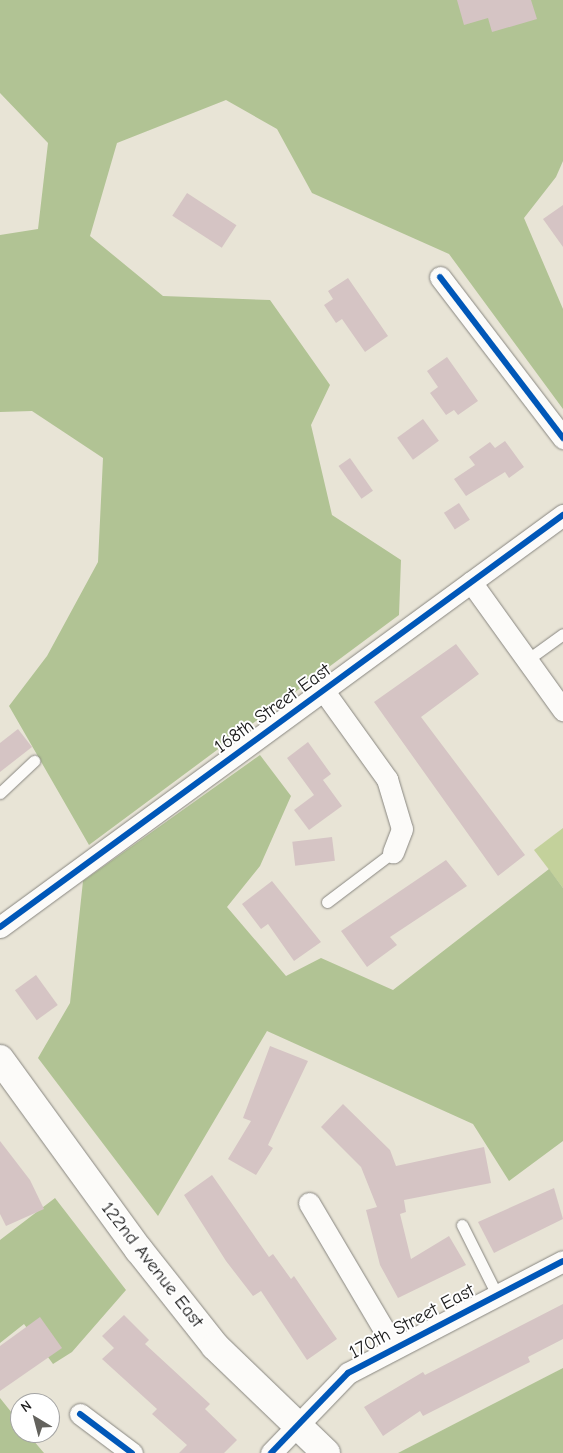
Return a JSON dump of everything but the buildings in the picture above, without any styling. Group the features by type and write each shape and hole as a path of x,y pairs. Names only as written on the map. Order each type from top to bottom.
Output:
{"main road":[{"name":"122nd Avenue East","path":"0,1059 121,1227 215,1346 294,1427 326,1453"}],"street":[{"path":"440,277 563,438"},
{"name":"168th Street East","path":"0,927 563,515"},
{"path":"471,582 563,710"},
{"path":"323,690 387,779 402,829 393,852"},
{"path":"308,1203 394,1347"},
{"name":"170th Street East","path":"271,1453 348,1373 394,1347 563,1261"},
{"path":"80,1414 132,1453"}],"lane":[{"path":"527,660 563,634"},
{"path":"0,793 34,761"},
{"path":"327,902 393,852"},
{"path":"462,1225 497,1295"}],"green space":[{"path":"0,0 563,0 563,161 556,177 524,218 563,309 563,409 449,254 312,193 277,129 226,100 117,143 90,236 163,296 270,300 330,385 311,425 332,515 401,560 399,615 89,845 9,706 47,656 98,562 103,458 32,411 0,412 0,235 38,229 48,143 0,93"},
{"path":"260,755 291,796 260,866 227,907 286,976 321,958 393,990 549,869 563,888 563,1141 509,1181 473,1124 267,1031 158,1216 38,1058 70,1003 83,881"},
{"path":"563,828 563,888 534,850"},
{"path":"55,1198 126,1290 72,1352 53,1364 24,1324 0,1343 0,1240"},
{"path":"563,1368 563,1453 398,1453"},
{"path":"0,1398 10,1410 10,1443 36,1443 44,1453 0,1453"}],"cycle path":[{"path":"440,277 563,438"},
{"path":"0,927 563,515"},
{"path":"271,1453 348,1373 563,1261"},
{"path":"80,1414 132,1453"}]}
